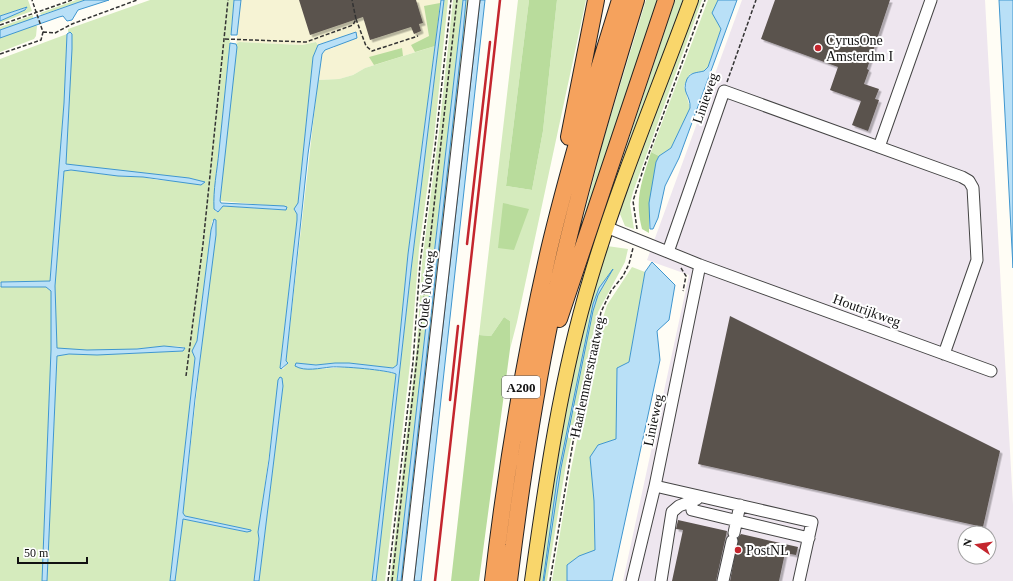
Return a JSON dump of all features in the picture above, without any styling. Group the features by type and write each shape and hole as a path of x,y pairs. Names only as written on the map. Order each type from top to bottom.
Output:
{"highway":[{"name":"A200","path":"563,194 571,124 596,0"},
{"name":"A200","path":"493,581 507,470 530,338 563,194 579,134 620,0"},
{"name":"A200","path":"509,581 521,489 540,373 561,269 586,169 636,0"},
{"name":"A200","path":"540,373 598,207 666,0"}],"main road":[{"name":"Haarlemmerstraatweg","path":"532,581 554,438 569,364 589,281 606,227 692,0"}],"street":[{"name":"Oude Notweg","path":"408,581 474,0"},
{"path":"879,147 931,0"},
{"path":"724,91 969,181 973,188 977,260 944,354"},
{"name":"Linieweg","path":"668,252 724,91"},
{"path":"606,227 700,266"},
{"name":"Linieweg","path":"632,581 655,486 700,266"},
{"name":"Houtrijkweg","path":"700,266 991,371"},
{"path":"655,486 696,499 740,505 812,522 799,581"},
{"path":"696,499 692,510 809,538"},
{"path":"661,581 672,512 679,506 696,499"},
{"path":"723,581 740,505"}],"path":[{"path":"0,54 41,40 43,32 32,0"},
{"path":"0,25 72,0"},
{"path":"43,32 55,32 72,24 137,0"},
{"path":"186,376 203,244 228,0"},
{"path":"352,0 356,19 366,46 372,51 418,36"},
{"path":"388,581 413,362 420,264 451,0"},
{"path":"392,581 457,0"},
{"name":"Haarlemmerstraatweg","path":"550,581 573,442 601,312 611,291 623,276 629,264 637,227 633,201 705,0"},
{"name":"Linieweg","path":"724,91 756,0"},
{"path":"225,39 306,42 353,25 356,19"},
{"path":"681,268 686,276 683,293"}],"shaded area":[{"path":"241,0 441,0 435,46 365,68 353,75 339,79 318,80 322,54 325,50 334,48 334,39 318,45 316,42 302,45 239,42 236,44"},
{"path":"742,0 985,0 1013,505 1013,581 623,581 689,275 647,260"}],"green space":[{"path":"0,0 28,0 32,11 0,23 0,21 27,9 27,7 0,16"},
{"path":"76,0 85,0 41,15 40,13"},
{"path":"150,0 234,0 214,205 216,212 223,206 282,210 287,207 220,201 236,44 239,42 302,45 316,42 318,45 313,57 298,203 294,210 297,214 297,220 280,368 283,369 288,363 286,361 318,80 339,79 353,75 365,68 435,46 408,254 397,365 393,368 349,363 316,365 296,363 318,369 347,367 378,370 396,374 372,581 259,581 283,386 282,378 280,377 258,534 259,539 254,581 175,581 183,519 246,532 251,530 185,516 183,513 216,220 212,221 197,341 192,351 195,358 170,581 47,581 57,356 69,354 118,354 183,351 184,347 166,346 126,350 89,351 61,350 57,349 56,346 55,286 64,171 71,170 118,176 143,177 158,180 205,182 189,178 71,166 65,163 72,49 72,34 68,32 68,29"},
{"path":"444,0 448,0 434,138 419,249 410,364 385,581 376,581 411,270"},
{"path":"453,0 463,0 397,581 390,581 417,345 422,263 439,131"},
{"path":"466,0 471,0 405,581 401,581"},
{"path":"518,0 529,0 506,186 532,190 543,131 557,0 586,0 510,349 510,321 504,317 491,336 479,335"},
{"path":"529,0 557,0 543,131 532,190 506,186"},
{"path":"646,0 659,0 574,255 602,145"},
{"path":"675,0 685,0 592,251"},
{"path":"697,0 702,0 633,192 630,204 634,229 625,226 620,214 623,200"},
{"path":"708,0 718,0 712,13 721,27 720,32 707,70 690,74 684,86 690,108 671,148 659,156 651,152"},
{"path":"440,3 435,46 415,52 411,45 429,36 424,6"},
{"path":"33,15 33,19 0,30 0,27"},
{"path":"35,25 37,26 36,36 34,39 0,52 0,38"},
{"path":"67,34 64,103 50,281 1,282 0,284 0,59"},
{"path":"402,48 403,56 374,65 369,57"},
{"path":"651,152 659,156 656,163 649,216 649,233 642,229 639,199 642,181"},
{"path":"503,203 529,209 514,250 498,248"},
{"path":"607,246 628,249 625,262 598,312 566,464 547,581 537,581 558,447 579,344"},
{"path":"632,267 645,272 629,362 617,368 616,439 599,445 591,458 595,551 579,556 567,565 567,581 552,581 570,474 601,324 607,305"},
{"path":"0,286 46,287 51,291 51,350 42,581 0,581"},
{"path":"504,317 510,321 510,349 479,581 451,581 479,335 491,336"}],"water":[{"path":"85,0 109,0 78,10 72,20 67,21 63,16 59,17 0,38 0,30"},
{"path":"234,0 241,0 237,35 231,35"},
{"path":"441,0 444,0 411,270 376,581 372,581 396,374 384,371 354,368 331,367 303,369 295,366 296,363 316,365 349,363 393,368 397,365 408,254"},
{"path":"463,0 466,0 463,33 401,581 397,581"},
{"path":"480,0 485,0 421,581 414,581"},
{"path":"718,0 737,0 679,158 665,186 658,218 653,229 650,229 649,203 656,162 659,156 671,148 690,108 685,88 687,79 692,74 704,71 708,67 721,29 712,13"},
{"path":"999,0 1013,0 1013,268"},
{"path":"27,7 25,10 0,21 0,16"},
{"path":"70,32 72,34 72,49 66,164 189,178 205,182 201,185 143,177 118,176 71,170 64,171 55,286 57,348 87,350 137,349 164,346 185,348 183,351 97,355 69,354 57,356 47,581 42,581 51,350 51,291 46,287 1,287 1,282 50,281 64,103 67,34"},
{"path":"356,32 357,38 325,50 322,54 308,154 286,361 288,363 281,369 297,220 297,214 294,209 298,203 313,57 318,45"},
{"path":"230,43 236,44 237,47 220,201 221,203 284,206 287,207 286,210 223,206 218,212 214,209"},
{"path":"214,219 216,220 216,235 195,399 183,513 185,516 251,531 247,532 183,519 175,581 170,581 195,358 192,351 197,341 211,230"},
{"path":"652,262 675,285 669,320 657,331 660,360 612,581 567,581 567,565 579,556 595,550 594,501 590,457 598,445 616,439 617,368 629,362 645,272"},
{"path":"613,269 598,295 593,311 561,468 543,581 557,480 593,304 599,288"},
{"path":"280,377 282,378 283,386 259,581 254,581 259,539 258,532 269,460 278,380"}],"building":[{"path":"299,0 416,0 423,23 419,24 421,31 414,34 411,27 370,40 363,17 310,35"},
{"name":"CyrusOne Amsterdm I","path":"775,0 890,0 867,69 869,70 864,84 879,89 875,99 879,100 868,131 852,125 861,101 830,90 838,67 761,39"},
{"path":"730,316 1000,451 983,525 974,525 698,464"},
{"path":"678,520 727,531 716,581 672,581 683,530 676,529"},
{"path":"741,534 798,547 796,555 785,553 779,581 730,581 738,538"}],"railway":[{"path":"435,581 500,0"},
{"path":"467,244 490,42"},
{"path":"450,400 458,326"}],"place":[{"name":"CyrusOne Amsterdm I","path":"818,48"},
{"name":"PostNL","path":"738,550"}]}
